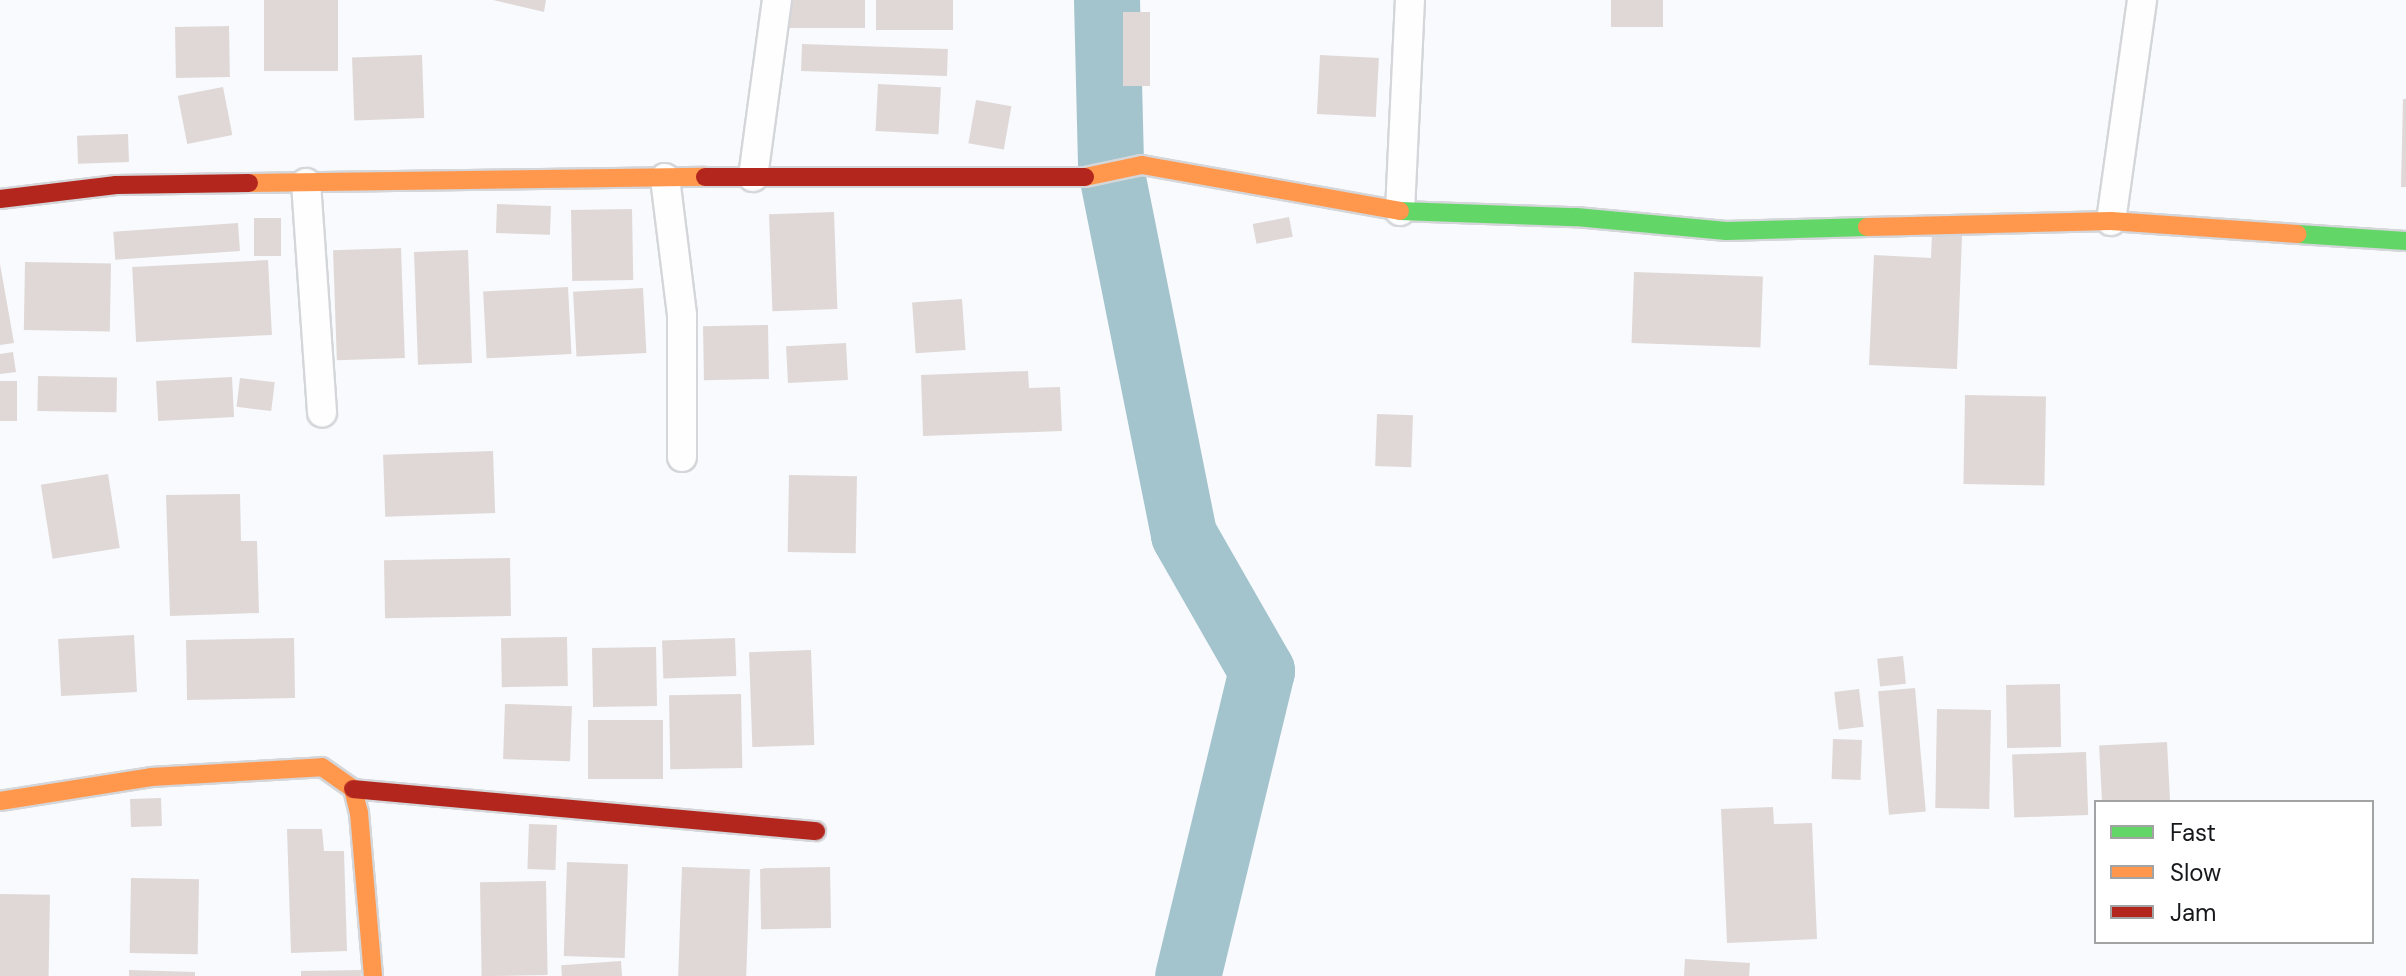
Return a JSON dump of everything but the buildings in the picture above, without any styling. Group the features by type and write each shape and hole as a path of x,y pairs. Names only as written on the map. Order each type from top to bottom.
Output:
{"street":[{"path":"753,177 777,0"},
{"path":"1400,211 1410,0"},
{"path":"2111,221 2142,0"},
{"path":"0,199 116,185 753,177 1081,178 1142,165 1400,211 1576,217 1726,231 2111,221 2406,241"},
{"path":"665,178 682,315 682,457"},
{"path":"306,183 322,412"},
{"path":"0,801 151,777 322,767 353,789 816,831"},
{"path":"353,789 359,813 373,976"}],"waterway":[{"path":"1107,0 1111,169 1184,535 1262,671 1188,976"}],"traffic: fast":[{"path":"1400,211 1576,217 1726,231 1867,227"},
{"path":"2298,234 2406,241"}],"traffic: slow":[{"path":"1085,177 1142,165 1400,211"},
{"path":"249,183 705,177"},
{"path":"1867,227 2111,221 2298,234"},
{"path":"0,801 151,777 322,767 353,789 359,813 373,976"}],"traffic: jam":[{"path":"705,177 1085,177"},
{"path":"0,199 116,185 249,183"},
{"path":"353,789 816,831"}]}
